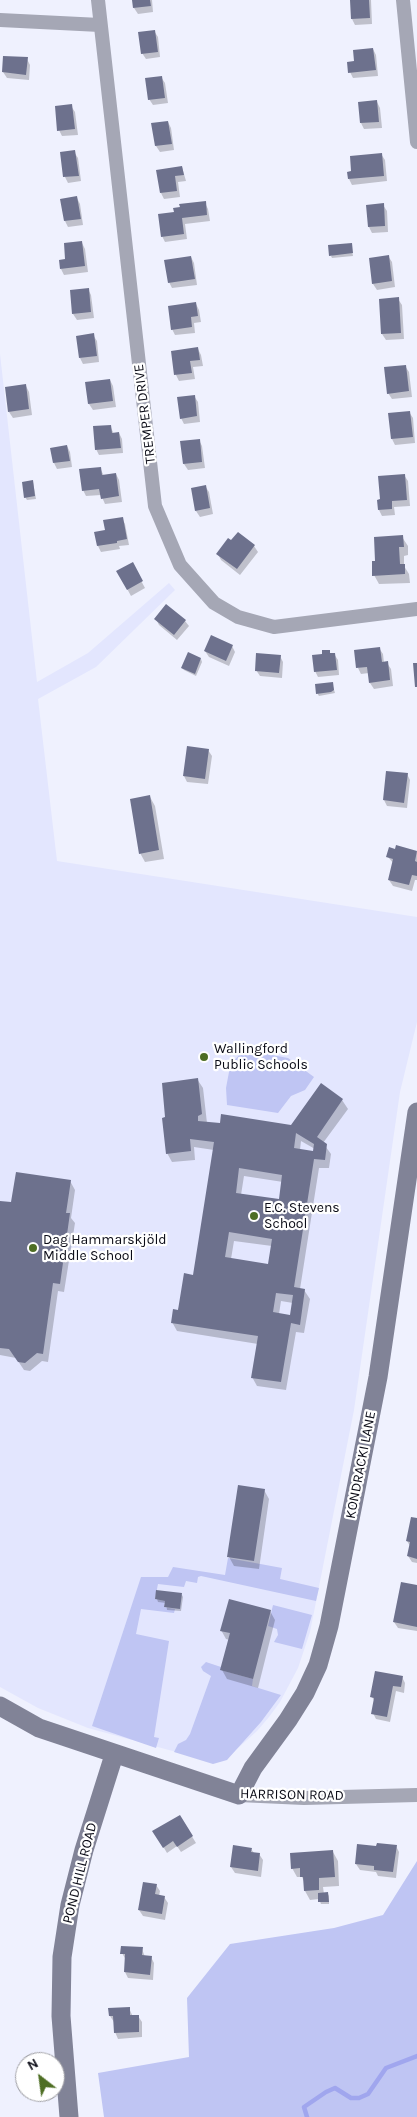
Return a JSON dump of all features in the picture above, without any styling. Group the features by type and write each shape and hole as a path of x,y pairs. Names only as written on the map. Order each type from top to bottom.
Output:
{"main road":[{"name":"KONDRACKI LANE","path":"240,1795 253,1768 288,1720 305,1692 318,1665 329,1626 378,1377 417,1112"},
{"path":"0,1706 39,1728 114,1755"},
{"name":"HARRISON ROAD","path":"114,1755 240,1795"},
{"name":"POND HILL ROAD","path":"69,2117 61,2016 62,1957 70,1905 84,1850 114,1755"}],"street":[{"name":"TREMPER DRIVE","path":"98,0 155,506 180,565 214,603 238,617 274,628 417,609"},
{"path":"403,0 417,142"},
{"path":"0,20 100,25"},
{"name":"HARRISON ROAD","path":"240,1795 304,1798 375,1795 417,1796"}],"shaded area":[{"name":"Wallingford Public Schools","path":"0,354 37,682 88,653 169,583 175,590 96,667 38,699 57,861 417,917 417,1022 400,1092 354,1410 310,1632 298,1668 280,1702 269,1717 257,1731 226,1759 213,1762 88,1728 38,1708 0,1687"},
{"path":"256,1052 288,1058 314,1077 305,1090 291,1096 278,1113 227,1105 226,1088 229,1072 234,1061 240,1054"},
{"path":"228,1558 282,1568 280,1579 319,1588 316,1601 201,1576 198,1577 197,1583 186,1581 184,1587 158,1584 155,1599 165,1601 164,1607 175,1609 174,1613 141,1609 136,1634 169,1641 154,1737 159,1738 156,1748 92,1726 141,1577 168,1577 173,1567 225,1575"},
{"path":"273,1605 312,1615 302,1649 274,1642 278,1635 277,1629 268,1626"},
{"path":"206,1662 221,1667 221,1670 253,1679 252,1686 281,1695 261,1722 227,1760 213,1764 174,1752 178,1744 186,1740 190,1734 211,1676 203,1671 201,1667"},
{"path":"417,1861 417,2117 104,2117 98,2073 189,2057 187,1998 230,1944 334,1928 383,1915"}],"building":[{"path":"132,0 150,0 151,6 133,8"},
{"path":"350,0 369,0 370,18 351,19"},
{"path":"155,30 158,52 141,54 138,32"},
{"path":"373,48 376,70 348,73 347,62 354,61 353,50"},
{"path":"3,56 28,57 26,75 2,72"},
{"path":"162,76 165,98 148,100 145,78"},
{"path":"377,100 379,122 360,123 358,102"},
{"path":"72,104 75,129 57,131 55,106"},
{"path":"168,121 172,144 155,146 151,123"},
{"path":"75,150 79,176 63,177 60,152"},
{"path":"382,153 384,176 348,179 347,172 351,171 350,156"},
{"path":"182,166 184,175 175,176 177,191 160,193 156,170"},
{"path":"77,196 81,219 64,221 60,199"},
{"path":"206,201 207,215 182,218 184,234 161,237 158,214 174,212 173,208 180,207 179,204"},
{"path":"384,203 385,226 368,227 366,205"},
{"path":"82,241 85,266 60,269 59,260 65,259 64,243"},
{"path":"352,243 353,253 329,256 328,245"},
{"path":"389,255 392,281 372,284 369,258"},
{"path":"191,256 195,279 168,283 164,260"},
{"path":"89,288 91,312 72,314 70,290"},
{"path":"399,297 401,333 381,334 379,299"},
{"path":"196,302 198,316 191,317 192,327 171,330 168,306"},
{"path":"94,333 97,356 79,358 76,336"},
{"path":"198,347 200,360 190,361 192,373 174,375 171,351"},
{"path":"406,365 409,391 387,394 384,367"},
{"path":"110,379 113,401 88,404 85,382"},
{"path":"26,384 29,409 8,412 5,387"},
{"path":"195,395 197,416 180,419 177,397"},
{"path":"410,411 413,437 391,439 388,413"},
{"path":"111,425 112,433 119,432 121,448 95,450 93,426"},
{"path":"200,439 202,462 183,464 180,441"},
{"path":"67,445 70,461 53,463 50,448"},
{"path":"101,467 102,475 116,473 119,496 101,499 99,489 82,491 79,469"},
{"path":"405,474 407,500 392,501 392,509 378,510 377,500 380,499 378,476"},
{"path":"33,480 35,496 24,498 22,482"},
{"path":"206,485 210,508 195,511 191,488"},
{"path":"123,517 127,539 117,541 117,543 97,546 94,532 105,530 103,520"},
{"path":"238,532 255,545 237,569 216,554 228,538 231,540"},
{"path":"403,535 404,547 399,547 400,564 405,564 405,574 372,576 372,561 375,561 374,537"},
{"path":"133,562 143,581 127,590 116,571"},
{"path":"166,604 186,620 174,635 154,619"},
{"path":"211,635 233,645 226,661 204,651"},
{"path":"380,647 382,662 388,661 390,680 369,683 367,667 356,668 354,650"},
{"path":"322,650 330,650 330,653 335,653 337,670 314,672 312,655 322,654"},
{"path":"188,652 201,658 195,674 181,668"},
{"path":"256,653 281,655 279,673 255,671"},
{"path":"413,663 417,663 417,687 415,687"},
{"path":"333,682 334,690 316,694 315,684"},
{"path":"187,746 209,749 205,779 183,776"},
{"path":"386,771 408,773 404,803 383,800"},
{"path":"150,795 159,850 139,854 130,799"},
{"path":"396,845 417,851 415,861 417,862 417,876 412,875 409,885 388,880 393,859 386,857 389,847 395,849"},
{"name":"E.C. Stevens School","path":"198,1078 202,1114 198,1116 198,1121 220,1123 221,1114 291,1125 321,1083 343,1099 317,1137 327,1144 325,1160 314,1159 294,1287 305,1289 300,1325 291,1323 281,1382 251,1378 258,1336 171,1323 173,1309 178,1310 184,1273 193,1275 214,1142 190,1139 191,1151 166,1154 162,1118 165,1117 162,1083","holes":["296,1133 314,1144 313,1151 294,1148","239,1168 282,1175 279,1199 236,1193","229,1232 272,1239 268,1264 225,1257","276,1293 293,1295 290,1315 273,1312"]},
{"name":"Dag Hammarskjöld Middle School","path":"16,1172 71,1180 66,1213 70,1213 60,1284 53,1283 43,1354 37,1353 25,1363 18,1362 9,1349 0,1348 0,1201 11,1202"},
{"path":"238,1485 265,1489 254,1561 227,1557"},
{"path":"411,1517 417,1518 417,1559 407,1556 410,1542 406,1541"},
{"path":"401,1582 417,1585 417,1627 393,1622"},
{"path":"156,1590 182,1593 180,1609 164,1607 165,1601 155,1599"},
{"path":"229,1599 271,1610 253,1679 220,1670 230,1633 220,1631"},
{"path":"375,1671 403,1676 401,1687 393,1686 387,1717 371,1714 374,1698 370,1697"},
{"path":"180,1815 193,1836 177,1847 173,1841 163,1848 152,1831"},
{"path":"377,1843 397,1845 393,1872 374,1870 374,1866 355,1864 357,1844 376,1846"},
{"path":"233,1845 252,1848 251,1852 260,1853 258,1871 230,1867"},
{"path":"333,1850 335,1877 319,1878 319,1890 304,1891 303,1877 300,1877 300,1868 291,1869 290,1853"},
{"path":"143,1882 157,1884 155,1894 165,1896 162,1914 138,1910"},
{"path":"328,1892 329,1902 318,1902 318,1893"},
{"path":"121,1946 143,1947 142,1955 152,1956 150,1975 124,1972 125,1954 120,1954"},
{"path":"130,2007 130,2015 139,2015 139,2032 114,2033 113,2016 109,2016 108,2008"}],"waterway":[{"path":"307,2117 304,2107 326,2092 335,2088 351,2098 359,2098 368,2094 386,2068 417,2056"}],"place":[{"name":"Wallingford Public Schools","path":"204,1057"},
{"name":"E.C. Stevens School","path":"254,1216"},
{"name":"Dag Hammarskjöld Middle School","path":"33,1248"}]}
